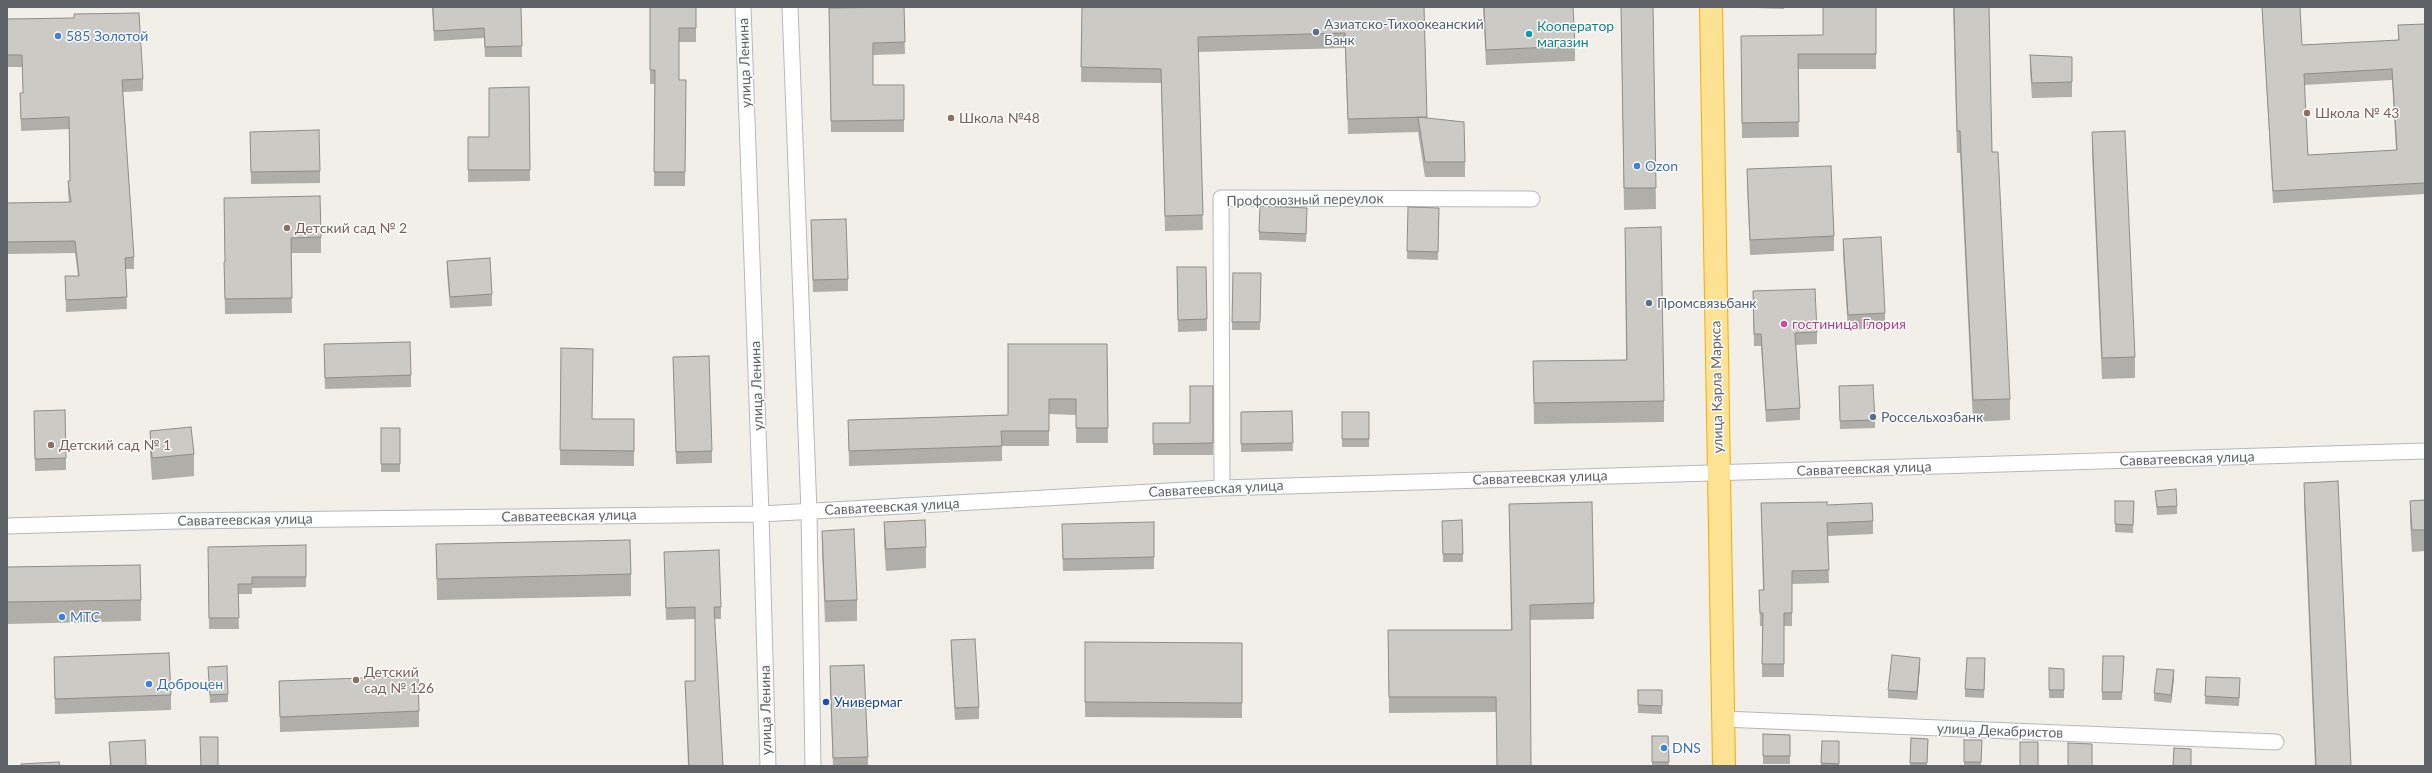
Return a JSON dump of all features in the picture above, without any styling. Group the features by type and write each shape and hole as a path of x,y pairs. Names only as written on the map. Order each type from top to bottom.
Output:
{"highway":[{"name":"улица Карла Маркса","path":"1711,7 1724,766"}],"street":[{"name":"улица Ленина","path":"743,7 761,514 768,766"},
{"path":"790,7 809,512 813,766"},
{"name":"Профсоюзный переулок","path":"1222,488 1221,198 1532,199"},
{"name":"Савватеевская улица","path":"7,526 179,521 761,514 1222,488 2425,452"},
{"name":"улица Декабристов","path":"1723,719 2276,742"}],"building":[{"path":"433,7 521,7 522,46 485,47 484,28 434,31"},
{"path":"650,7 696,7 696,28 679,28 679,80 686,80 685,172 654,172 655,70 650,70"},
{"path":"904,7 905,42 873,43 873,85 904,85 904,120 831,121 829,8"},
{"path":"1082,7 1424,7 1427,117 1348,119 1345,33 1198,37 1203,215 1165,216 1161,69 1081,67"},
{"name":"Кооператор магазин","path":"1484,7 1573,7 1575,46 1486,50"},
{"path":"1621,7 1653,7 1656,188 1624,188"},
{"path":"1823,7 1876,7 1876,54 1798,54 1799,122 1742,123 1741,36 1823,35"},
{"path":"1954,7 1989,7 1992,152 1998,152 2010,399 1973,400 1960,131 1957,131"},
{"path":"2262,7 2300,7 2302,45 2399,40 2398,25 2425,24 2425,183 2273,191","holes":["2392,69 2397,150 2308,155 2304,74"]},
{"path":"139,13 143,79 122,80 134,257 125,258 127,297 66,300 65,276 79,276 75,241 7,242 7,203 71,202 68,181 70,181 69,117 21,119 20,93 23,93 22,55 7,55 7,19 74,18 74,14"},
{"path":"2030,55 2072,57 2072,82 2032,83"},
{"path":"529,87 530,170 468,170 468,137 489,137 489,88"},
{"path":"1418,117 1464,122 1465,162 1425,162"},
{"path":"319,130 320,171 251,172 250,132"},
{"path":"2125,131 2135,357 2102,358 2092,132"},
{"path":"1831,166 1834,236 1750,240 1747,169"},
{"path":"320,196 321,237 291,238 292,298 225,299 224,198"},
{"path":"1260,206 1307,208 1306,234 1259,232"},
{"path":"1408,207 1439,208 1438,252 1407,251"},
{"path":"846,219 848,279 813,280 811,220"},
{"path":"1661,227 1664,401 1534,403 1533,361 1627,360 1625,228"},
{"path":"1881,237 1885,313 1848,315 1843,239"},
{"path":"490,258 492,294 450,297 447,261"},
{"path":"1177,267 1206,267 1207,319 1178,320"},
{"path":"1233,273 1261,273 1260,322 1232,322"},
{"path":"1815,289 1817,332 1795,333 1800,408 1766,410 1761,334 1754,334 1753,291"},
{"path":"410,342 411,375 325,378 324,344"},
{"path":"1008,344 1107,344 1108,428 1076,428 1076,399 1049,399 1049,431 1001,431 1002,446 849,451 848,420 1008,415"},
{"path":"561,348 593,349 592,419 634,419 634,451 560,450"},
{"path":"709,356 712,451 676,452 673,357"},
{"path":"1873,385 1875,420 1840,421 1839,386"},
{"path":"1190,386 1213,386 1213,443 1153,444 1153,423 1190,423"},
{"path":"65,410 66,458 35,459 34,411"},
{"path":"1292,411 1293,443 1241,444 1241,412"},
{"path":"1342,412 1369,412 1369,439 1342,439"},
{"path":"191,427 194,454 152,458 150,431"},
{"path":"381,428 400,428 400,464 381,464"},
{"path":"2338,481 2351,766 2316,766 2304,483"},
{"path":"2176,489 2177,506 2157,507 2155,491"},
{"path":"2425,500 2425,530 2412,530 2410,501"},
{"path":"2115,501 2134,501 2133,525 2115,524"},
{"path":"1592,502 1594,603 1530,605 1531,766 1497,766 1496,697 1389,697 1388,630 1512,630 1509,504"},
{"path":"1827,502 1827,505 1872,503 1873,521 1827,523 1829,570 1792,571 1792,613 1784,613 1784,664 1762,664 1763,613 1760,613 1759,590 1764,590 1761,503"},
{"path":"925,520 926,547 886,549 884,522"},
{"path":"1462,520 1463,554 1443,554 1442,521"},
{"path":"1154,522 1154,557 1063,559 1062,524"},
{"path":"854,529 857,600 825,601 822,531"},
{"path":"630,540 631,574 437,579 436,544"},
{"path":"306,545 306,577 252,577 252,584 238,584 239,618 209,618 208,547"},
{"path":"719,550 721,607 714,607 723,766 689,766 685,681 695,681 695,607 666,608 664,552"},
{"path":"140,565 141,600 7,602 7,567"},
{"path":"975,639 979,707 955,708 951,640"},
{"path":"1085,642 1242,643 1242,703 1085,702"},
{"path":"169,653 171,695 55,699 54,657"},
{"path":"1892,655 1920,658 1917,692 1888,690"},
{"path":"2103,656 2124,656 2122,692 2102,692"},
{"path":"1967,658 1985,658 1984,690 1965,689"},
{"path":"864,665 868,757 833,758 830,666"},
{"path":"227,666 228,694 210,695 208,667"},
{"path":"2049,668 2064,669 2064,690 2049,690"},
{"path":"2157,669 2174,670 2171,695 2154,693"},
{"path":"418,676 419,711 280,717 279,681"},
{"path":"2206,677 2240,678 2239,698 2205,696"},
{"path":"1638,690 1662,690 1662,706 1638,705"},
{"path":"1763,734 1790,735 1790,756 1763,756"},
{"path":"1652,736 1668,736 1669,762 1652,762"},
{"path":"200,737 218,737 218,766 201,766"},
{"path":"1911,738 1928,739 1927,763 1910,763"},
{"path":"145,740 146,766 111,766 109,742"},
{"path":"1964,740 1982,740 1981,762 1964,762"},
{"path":"1822,741 1839,741 1839,764 1821,763"},
{"path":"2020,742 2038,742 2038,766 2020,766"},
{"path":"2068,743 2092,744 2092,766 2068,766"},
{"path":"2174,748 2191,749 2191,766 2173,766"},
{"path":"59,762 60,766 21,766 21,764"}],"place":[{"name":"Азиатско-Тихоокеанский Банк","path":"1316,32"},
{"name":"Кооператор магазин","path":"1529,34"},
{"name":"585 Золотой","path":"58,36"},
{"name":"Школа № 43","path":"2307,113"},
{"name":"Школа №48","path":"951,118"},
{"name":"Ozon","path":"1637,166"},
{"name":"Детский сад № 2","path":"287,228"},
{"name":"Промсвязьбанк","path":"1649,303"},
{"name":"гостиница Глория","path":"1784,324"},
{"name":"Россельхозбанк","path":"1873,417"},
{"name":"Детский сад № 1","path":"51,445"},
{"name":"МТС","path":"62,617"},
{"name":"Детский сад № 126","path":"356,680"},
{"name":"Доброцен","path":"149,684"},
{"name":"Универмаг","path":"826,702"},
{"name":"DNS","path":"1664,748"}]}
